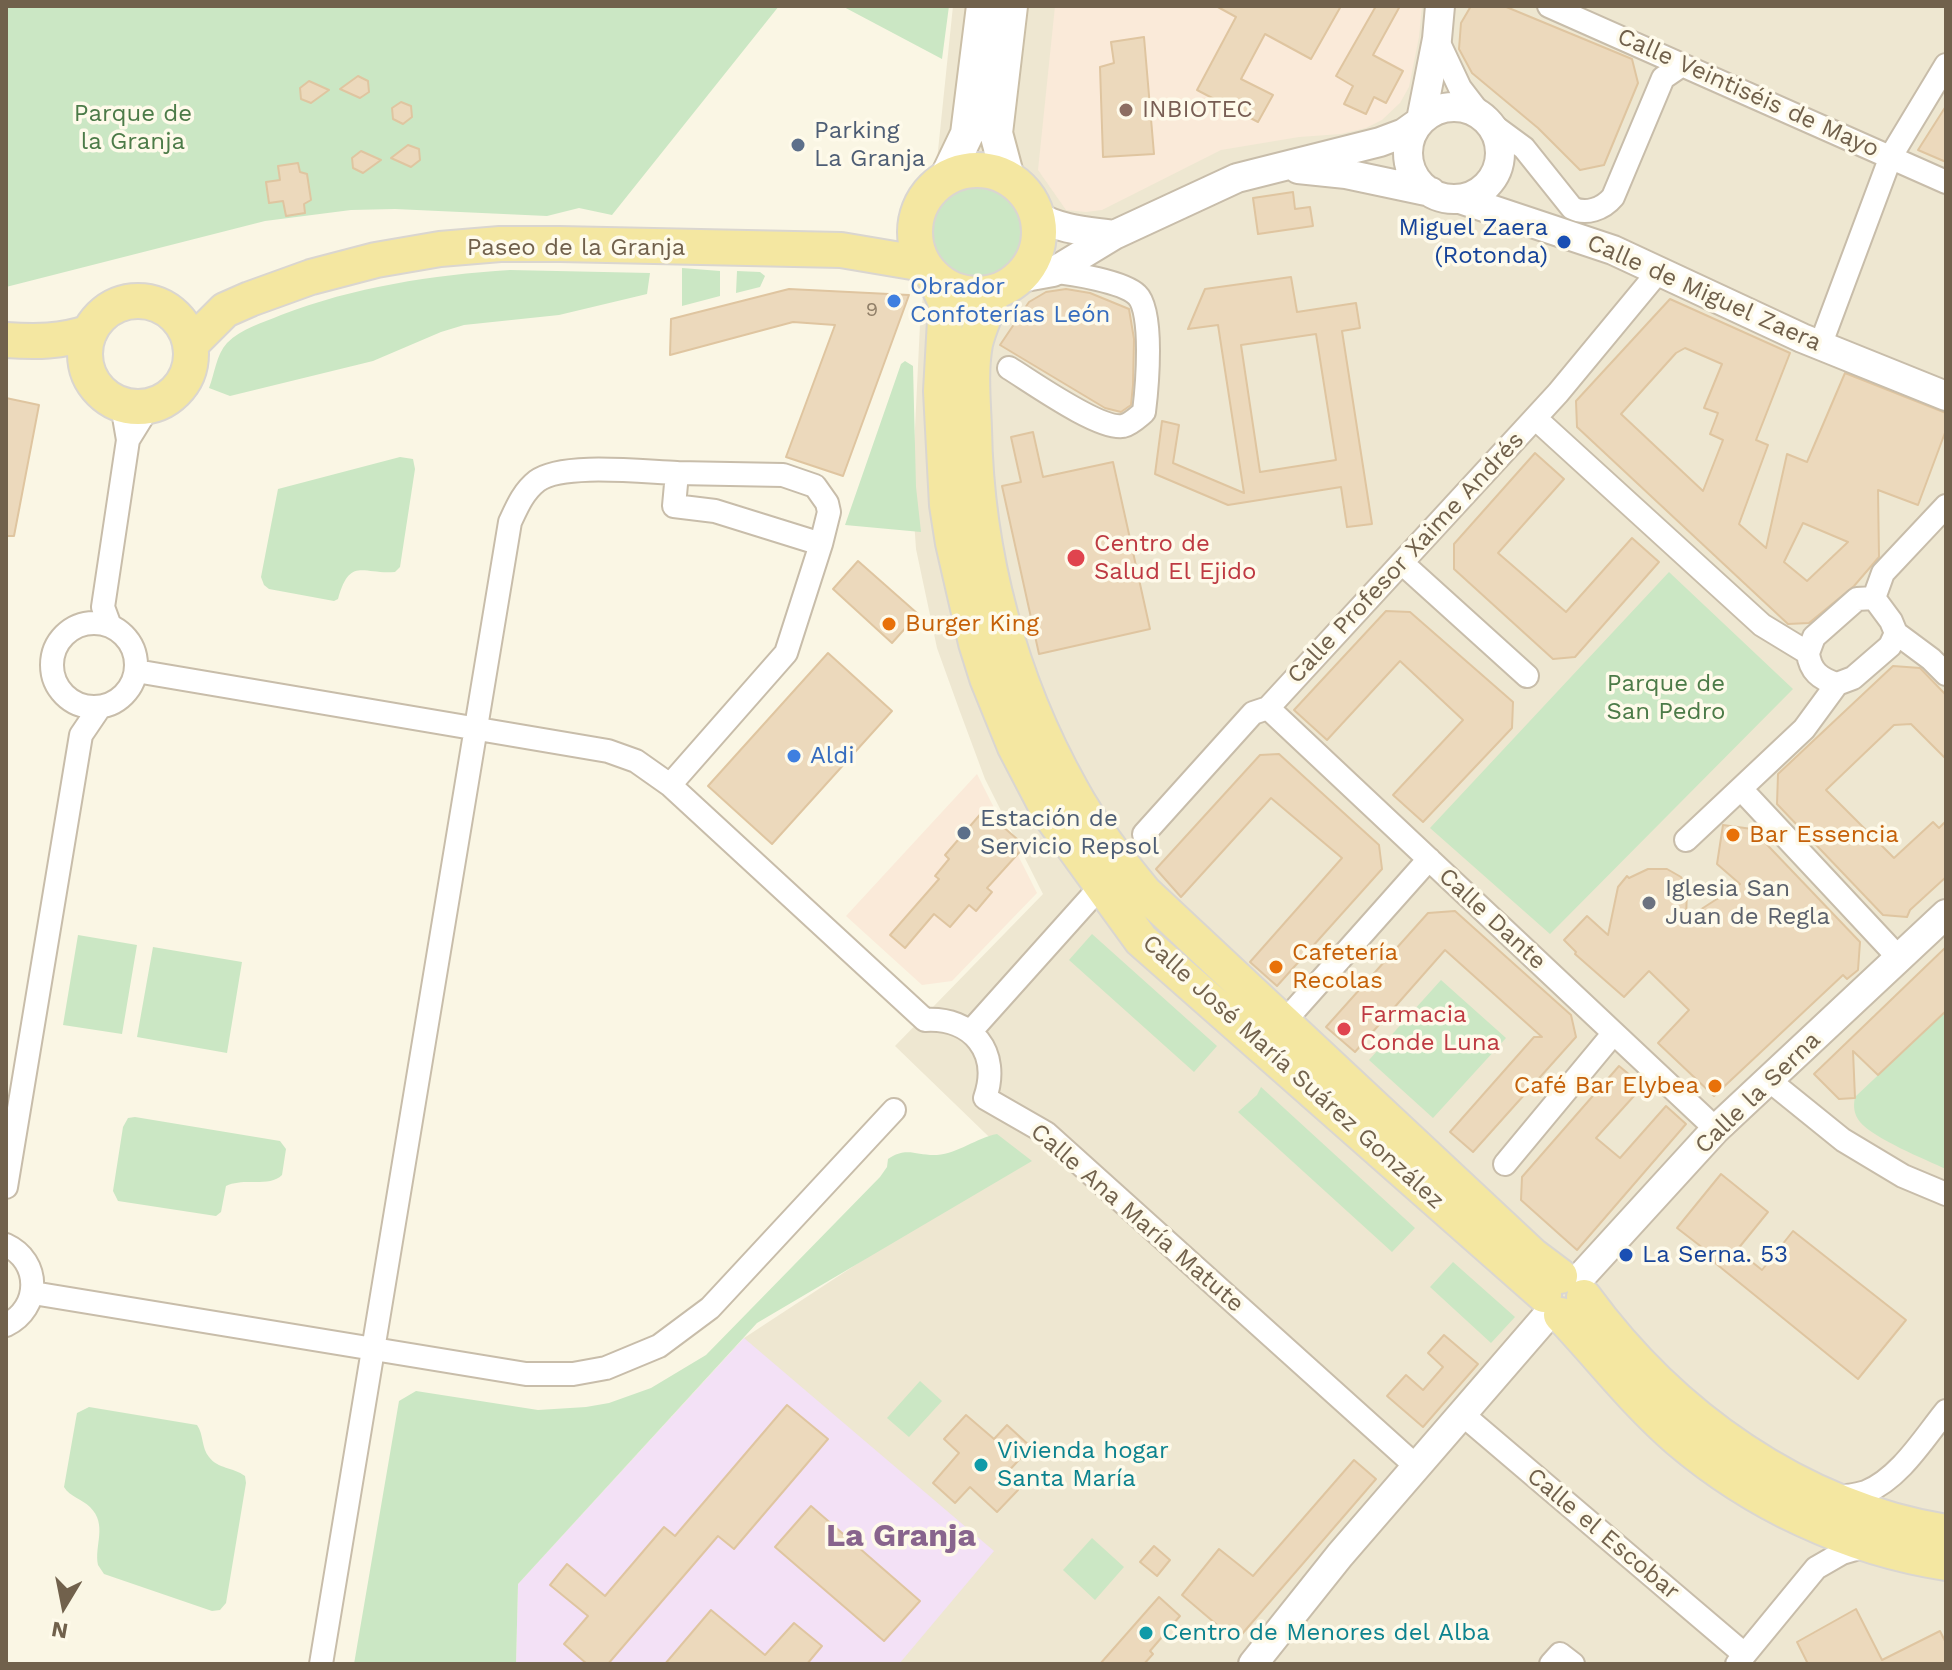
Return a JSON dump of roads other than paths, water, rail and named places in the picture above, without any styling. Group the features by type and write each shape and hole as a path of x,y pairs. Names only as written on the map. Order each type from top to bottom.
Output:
{"main road":[{"path":"946,178 967,171 988,171 1008,178 1026,194 1037,216 1040,232 1037,249 1031,265 1006,285 973,294 953,289 929,271 917,248 915,231 924,199 946,178 967,134 983,6"},
{"path":"1008,178 996,133 1011,6"},
{"name":"Paseo de la Granja","path":"173,315 225,310 311,277 376,260 440,249 500,244 560,244 841,250 875,240 918,213"},
{"name":"Paseo de la Granja","path":"841,250 929,271"},
{"name":"Calle José María Suárez González","path":"929,271 946,303 941,391 947,505 976,643 999,710 1051,816 1141,940 1333,1109 1563,1296"},
{"name":"Calle José María Suárez González","path":"1006,285 978,331 973,365 974,453 980,510 992,580 1010,649 1038,722 1071,790 1118,860 1145,893 1278,1030 1532,1255 1563,1296"},
{"path":"144,301 160,306 173,315 184,328 190,345 191,363 185,380 173,394 135,406 106,397 93,383 86,366 85,348 90,332 105,313 127,302 144,301"},
{"name":"Paseo de la Granja","path":"190,345 225,310"},
{"path":"6,340 43,342 69,339 90,332"},
{"path":"43,342 71,354 86,366"},
{"path":"1189,982 1219,986 1278,1030 1322,1080 1333,1109"},
{"path":"1563,1296 1637,1359 1696,1419 1776,1472 1881,1516 1946,1532"},
{"path":"1563,1296 1626,1389 1676,1438 1715,1469 1761,1499 1806,1520 1870,1545 1946,1563"}],"street":[{"path":"1431,192 1420,184 1409,161 1408,148 1420,122 1437,39 1440,6"},
{"name":"Calle Veintiséis de Mayo","path":"1549,6 1946,182"},
{"name":"Calle de Miguel Zaera","path":"1437,39 1460,88 1485,118 1524,148 1572,208 1580,212 1595,209 1613,197 1663,78 1682,65"},
{"path":"1820,346 1891,156 1946,65"},
{"path":"1006,285 1053,272 1106,240 1237,178 1265,170 1380,142 1404,133 1441,109 1454,106 1468,108 1485,118 1497,135 1501,149 1495,176 1486,187 1460,199 1346,174 1299,169 1265,170"},
{"name":"Calle de Miguel Zaera","path":"1460,199 1586,239 1820,346 1946,396"},
{"path":"1037,216 1053,225 1106,240"},
{"path":"1106,240 1094,258 1097,272 1110,284"},
{"name":"Calle Profesor Xaime Andrés","path":"1144,834 1253,713 1268,708 1535,418 1659,271"},
{"path":"1009,368 1088,415 1113,426 1128,425 1144,412 1149,369 1144,306 1139,296 1129,289 1077,274 1053,272"},
{"path":"102,618 135,406"},
{"path":"1535,418 1762,625 1808,653"},
{"path":"321,1664 510,522 522,496 538,479 578,470 783,475 815,486 827,503 827,523 786,653 670,785"},
{"path":"677,473 674,506 715,511 821,544"},
{"path":"1874,598 1883,573 1946,506"},
{"path":"1402,563 1527,676"},
{"path":"1837,684 1822,679 1809,665 1808,653 1814,637 1857,599 1874,598"},
{"path":"1874,598 1896,633 1946,674"},
{"path":"102,618 131,643 136,671 125,693 114,702 100,707 86,707 62,693 54,681 52,659 58,642 66,633 76,626 102,618"},
{"path":"1686,840 1804,729 1837,684 1853,678 1890,646 1896,633"},
{"path":"136,671 608,751 636,761 670,785 925,1020 955,1022 971,1031 1101,886"},
{"path":"6,1187 81,735 73,702"},
{"path":"81,735 100,707"},
{"name":"Calle Dante","path":"1268,708 1716,1129"},
{"path":"1741,789 1899,958"},
{"path":"1278,1030 1429,859"},
{"name":"Calle la Serna","path":"1253,1664 1340,1555 1563,1296 1716,1129 1946,914"},
{"name":"Calle Ana María Matute","path":"971,1031 988,1058 991,1072 985,1098 1046,1133 1417,1467"},
{"path":"1505,1164 1613,1034"},
{"path":"1770,1081 1843,1140 1903,1176 1946,1194"},
{"path":"33,1293 526,1374 606,1368 659,1346 710,1308 894,1110"},
{"path":"6,1325 20,1316 33,1293 29,1265 7,1243"},
{"path":"1832,1498 1865,1492 1879,1484 1908,1458 1946,1411"},
{"name":"Calle el Escobar","path":"1462,1414 1740,1659"},
{"path":"1806,1520 1816,1542 1816,1568"},
{"path":"1740,1659 1816,1568 1842,1553 1870,1545"},
{"path":"1551,1664 1560,1654 1573,1664"}],"place":[{"name":"INBIOTEC","path":"1126,110"},
{"name":"Parking La Granja","path":"798,145"},
{"name":"Miguel Zaera (Rotonda)","path":"1564,242"},
{"name":"Obrador Confoterías León","path":"894,301"},
{"name":"Centro de Salud El Ejido","path":"1076,558"},
{"name":"Burger King","path":"889,624"},
{"name":"Aldi","path":"794,756"},
{"name":"Estación de Servicio Repsol","path":"964,833"},
{"name":"Bar Essencia","path":"1733,835"},
{"name":"Iglesia San Juan de Regla","path":"1649,903"},
{"name":"Cafetería Recolas","path":"1276,967"},
{"name":"Farmacia Conde Luna","path":"1344,1029"},
{"name":"Café Bar Elybea","path":"1715,1086"},
{"name":"La Serna. 53","path":"1626,1255"},
{"name":"Vivienda hogar Santa María","path":"981,1465"},
{"name":"Centro de Menores del Alba","path":"1146,1633"}],"district":[{"name":"La Granja","path":"901,1537"}],"park label":[{"name":"Parque de la Granja","path":"133,128"},
{"name":"Parque de San Pedro","path":"1666,698"}]}
